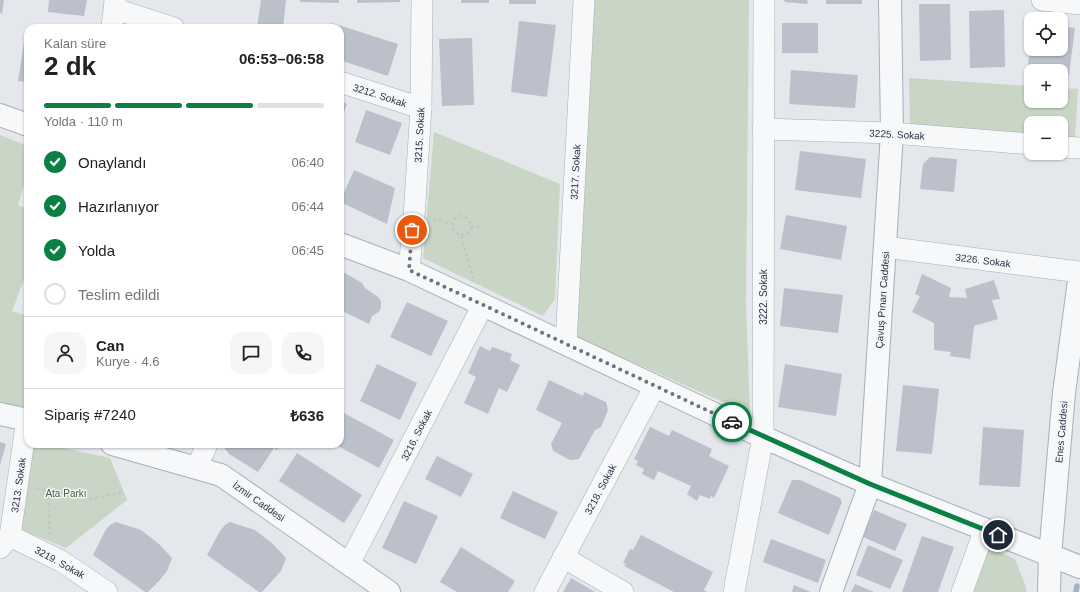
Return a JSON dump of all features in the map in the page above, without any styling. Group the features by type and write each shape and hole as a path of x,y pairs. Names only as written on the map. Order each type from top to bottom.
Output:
{"street":[{"name":"3215. Sokak","path":"409,270 421,108 422,0"},
{"name":"3217. Sokak","path":"566,344 584,0"},
{"name":"3222. Sokak","path":"734,592 763,437 764,0"},
{"name":"Çavuş Pınarı Caddesi","path":"831,592 870,484 892,133 890,0"},
{"path":"1042,0 1080,4"},
{"path":"114,12 159,24"},
{"name":"3212. Sokak","path":"344,83 421,108"},
{"path":"0,114 24,123"},
{"name":"3225. Sokak","path":"763,129 892,133 1024,143"},
{"path":"1068,147 1080,148"},
{"path":"344,246 409,270 763,437 870,484 1080,567"},
{"name":"3226. Sokak","path":"885,247 1080,273"},
{"name":"Enes Caddesi","path":"1049,592 1050,556 1064,392 1080,273"},
{"name":"3216. Sokak","path":"349,564 483,305"},
{"name":"3218. Sokak","path":"545,592 655,386"},
{"path":"0,414 24,418"},
{"name":"3213. Sokak","path":"5,542 18,483 24,445"},
{"name":"İzmir Caddesi","path":"126,448 221,474 389,592"},
{"path":"197,468 205,448"},
{"path":"962,592 985,529"},
{"name":"3219. Sokak","path":"5,542 46,554 68,565 107,592"},
{"path":"563,557 623,592"}],"path":[{"path":"467,216 471,227 470,232 466,235 461,235 456,234 452,224 458,217 467,216"},
{"path":"471,227 479,226"},
{"path":"461,235 475,283"},
{"path":"18,483 78,498 91,499 123,492"},
{"path":"46,554 51,542 48,491"}],"green space":[{"path":"594,0 749,0 746,305 750,414 576,337"},
{"path":"909,78 1024,86 1024,108 1068,108 1068,88 1078,89 1075,138 1068,138 1068,116 1024,116 1024,134 910,124"},
{"path":"434,132 560,184 555,299 543,316 423,258"},
{"path":"0,135 24,144 24,185 18,205 24,207 24,280 12,311 24,315 24,410 0,403"},
{"name":"Ata Parkı","path":"33,448 64,448 110,458 127,500 66,548 17,528"},
{"path":"988,547 1015,559 1026,587 1026,592 968,592"}],"building":[{"path":"0,0 4,0 2,14 0,13"},
{"path":"49,0 87,0 84,16 48,12"},
{"path":"261,0 286,0 283,24 258,24"},
{"path":"300,0 339,0 339,3 300,2"},
{"path":"357,0 400,0 400,2 357,3"},
{"path":"461,0 489,0 489,3 461,3"},
{"path":"509,0 536,0 536,4 509,4"},
{"path":"784,0 807,0 808,4 785,2"},
{"path":"826,0 862,0 862,4 826,4"},
{"path":"919,4 950,4 951,60 920,61"},
{"path":"1004,10 1005,67 970,68 969,11"},
{"path":"519,21 556,25 547,97 511,92"},
{"path":"782,23 818,23 818,53 782,53"},
{"path":"344,27 398,44 388,76 344,61"},
{"path":"1068,27 1075,28 1069,75 1068,64 1028,64 1029,56 1068,56"},
{"path":"472,38 474,105 442,106 439,39"},
{"path":"24,42 24,82 18,81"},
{"path":"791,70 858,75 855,108 789,104"},
{"path":"344,103 347,104 344,113"},
{"path":"366,110 402,123 390,155 355,142"},
{"path":"800,151 866,159 861,198 795,190"},
{"path":"930,157 957,159 954,192 920,189 923,164"},
{"path":"354,170 395,188 387,224 344,204 344,193"},
{"path":"786,215 847,226 841,260 780,249"},
{"path":"344,272 362,283 365,288 378,297 381,301 379,312 372,316 369,324 344,312"},
{"path":"922,274 951,288 949,297 967,298 965,289 994,280 1000,299 992,300 998,319 974,326 970,359 950,356 951,352 934,350 934,323 912,312 920,296 915,294"},
{"path":"784,288 843,295 838,333 780,326"},
{"path":"407,302 448,321 431,356 390,337"},
{"path":"480,346 490,351 492,347 512,354 510,360 520,365 507,392 499,388 488,414 464,403 476,377 468,373"},
{"path":"377,364 417,383 400,420 360,401"},
{"path":"785,364 842,374 836,416 778,407"},
{"path":"549,380 583,396 584,392 606,402 608,410 601,427 595,430 579,459 570,460 553,451 551,444 562,423 536,410"},
{"path":"903,385 939,389 932,454 896,451"},
{"path":"344,413 394,440 379,468 342,448 344,448"},
{"path":"650,427 669,436 672,430 712,449 709,456 729,466 714,498 711,496 710,499 700,495 697,501 687,494 691,486 658,471 654,480 642,474 644,469 636,465 638,461 634,459"},
{"path":"983,427 1024,430 1020,487 979,485"},
{"path":"0,442 6,444 0,465"},
{"path":"274,448 258,472 229,454 225,449"},
{"path":"297,453 362,495 344,523 279,481"},
{"path":"437,456 473,474 461,497 425,479"},
{"path":"792,480 800,480 840,498 842,502 829,535 778,513"},
{"path":"513,491 558,512 545,539 500,518"},
{"path":"404,501 438,516 416,564 382,548"},
{"path":"874,510 907,524 895,551 863,537"},
{"path":"116,522 141,530 159,544 172,558 167,571 148,592 145,592 93,555 105,531 110,525"},
{"path":"230,522 255,530 273,544 286,558 281,571 262,592 259,592 207,555 220,531"},
{"path":"641,535 713,572 704,590 707,592 674,592 624,566 626,564 623,563 630,549 633,550"},
{"path":"922,536 954,547 938,592 902,592"},
{"path":"771,539 826,560 818,583 763,562"},
{"path":"868,545 903,560 890,589 856,575"},
{"path":"461,547 515,581 508,592 457,592 440,582"},
{"path":"571,578 595,592 563,592"},
{"path":"855,584 874,592 851,592"},
{"path":"794,585 811,592 792,592"}],"waterway":[{"path":"1076,592 1077,586"}],"way so far":[{"path":"412,230 409,270 732,422"}],"route":[{"path":"732,422 870,484 998,535"}]}
